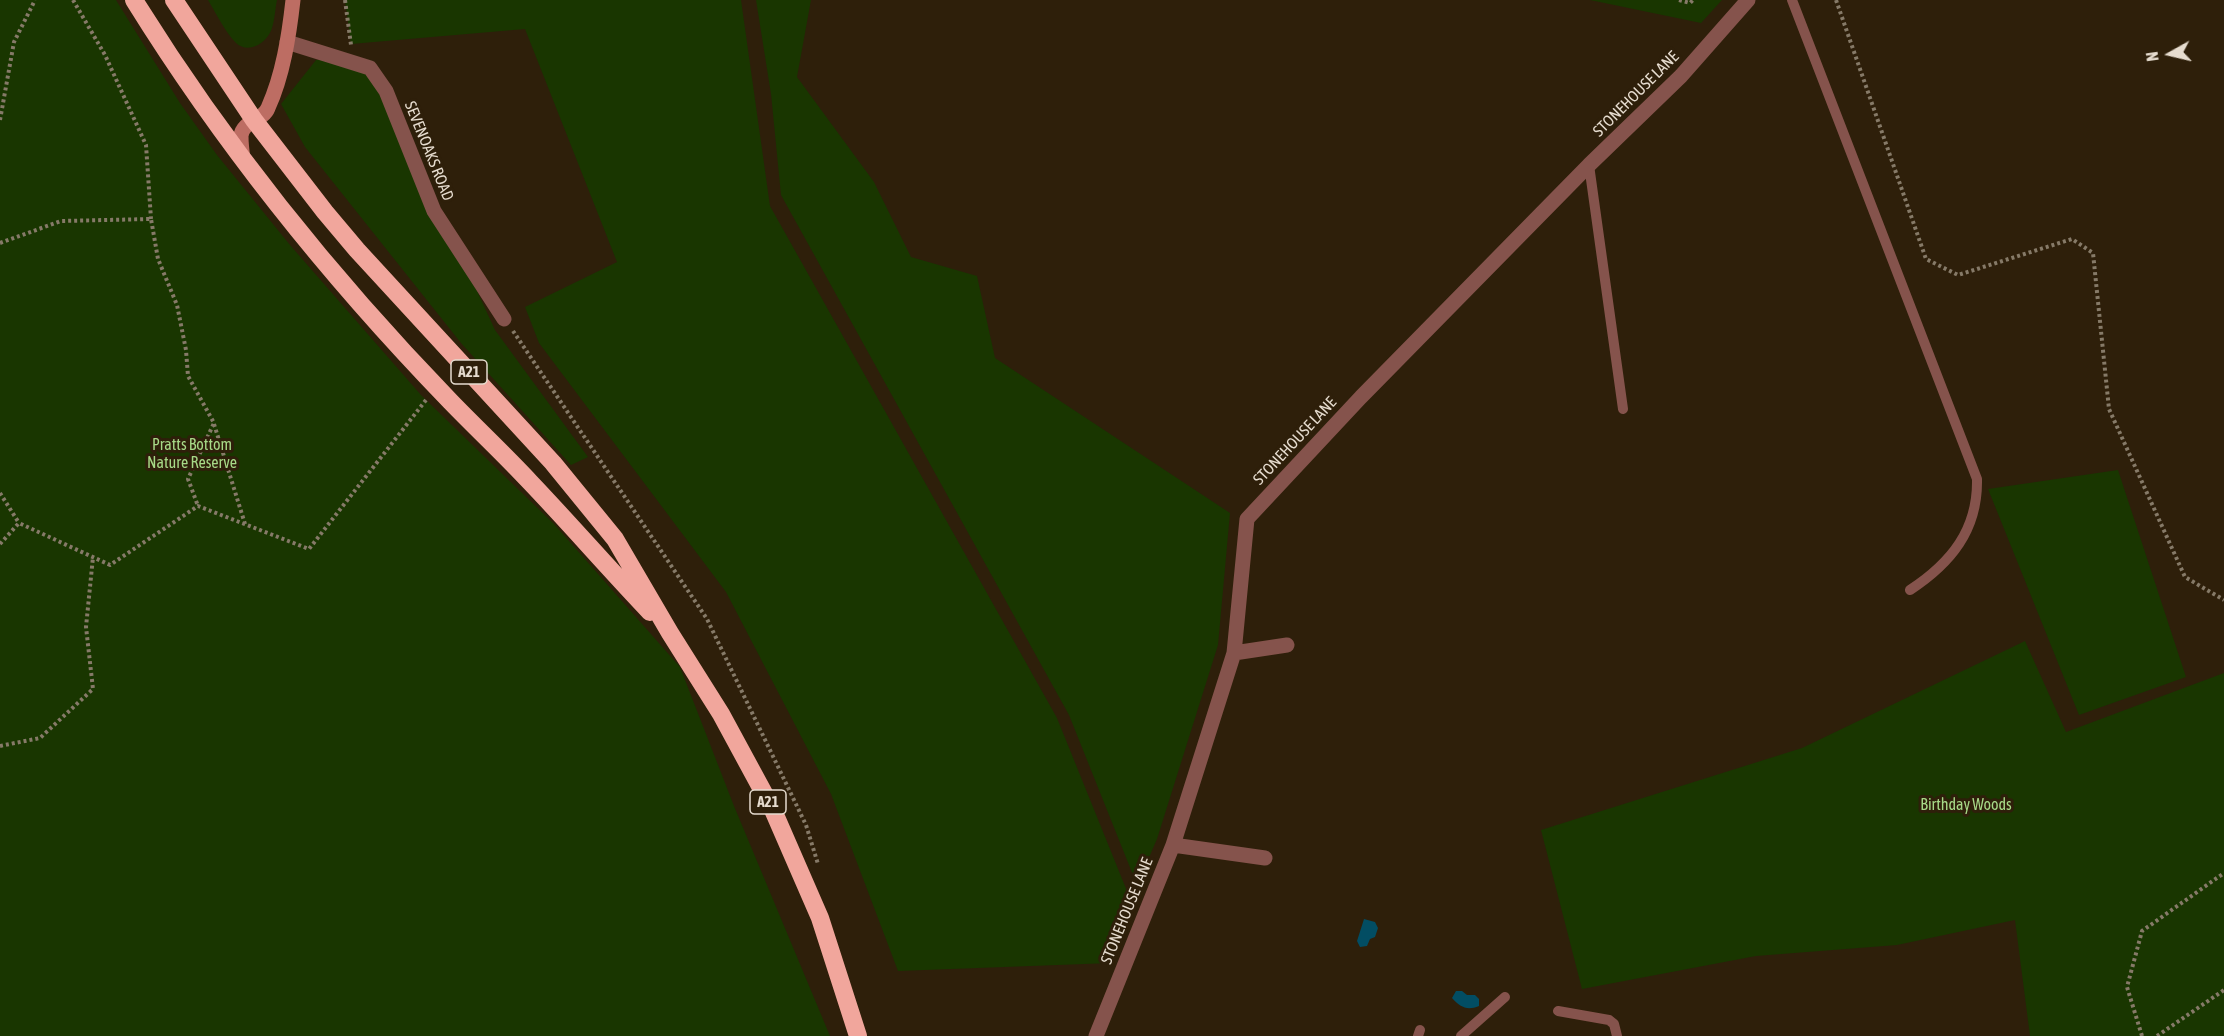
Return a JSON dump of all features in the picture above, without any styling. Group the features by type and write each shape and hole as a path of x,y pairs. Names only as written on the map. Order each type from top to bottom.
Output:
{"highway":[{"name":"A21","path":"134,0 243,159 311,246 412,359 528,479 605,566 670,633"},
{"name":"A21","path":"174,0 254,120 294,173 357,250 508,414 593,512 625,555 670,633 722,714 787,840 820,918 858,1036"}],"street":[{"path":"243,159 241,134 246,126 266,112 269,107 287,42 293,0"},
{"name":"STONEHOUSE LANE","path":"1096,1036 1173,845 1234,653 1247,519 1361,397 1588,165 1681,76 1748,0"},
{"name":"SEVENOAKS ROAD","path":"287,42 369,68 386,91 434,212 504,319"},
{"path":"1234,653 1287,645"},
{"path":"1173,845 1265,858"}],"lane":[{"path":"1792,0 1977,479 1977,497 1972,518 1959,543 1934,574 1911,590"},
{"path":"1588,165 1623,409"},
{"path":"1461,1036 1505,997"},
{"path":"1558,1011 1609,1020 1614,1024 1617,1036"}],"path":[{"path":"0,120 14,42 34,0"},
{"path":"73,0 105,55 146,145 151,219 158,259 177,305 186,350 188,375 214,423 245,524"},
{"path":"345,0 353,64"},
{"path":"1679,0 1690,3 1693,0"},
{"path":"1836,0 1926,259 1958,275 2072,239 2093,253 2109,409 2185,577 2224,600"},
{"path":"0,243 61,221 151,219"},
{"path":"214,423 188,478 198,506 309,549 426,400"},
{"path":"0,493 19,523 110,565 198,506"},
{"path":"0,544 19,523"},
{"path":"0,746 40,738 93,688 86,627 93,557"},
{"path":"2142,1036 2127,987 2142,931 2224,873"},
{"path":"2157,1036 2224,990"}],"green space":[{"name":"Pratts Bottom Nature Reserve","path":"0,0 116,0 180,103 217,155 290,245 421,395 554,524 680,667 734,806 830,1036 0,1036"},
{"path":"208,0 277,0 270,33 257,45 247,48 241,46 228,33"},
{"path":"345,0 741,0 770,206 1057,718 1129,896 1111,963 898,971 831,794 726,592 539,343 525,307 617,262 525,29 351,44"},
{"path":"756,0 811,0 797,77 874,182 911,257 977,276 995,358 1230,513 1218,645 1157,839 1137,885 1069,715 781,195 771,94"},
{"path":"1590,0 1722,0 1701,23"},
{"path":"316,60 371,60 495,330 588,457 571,465 461,343 305,147 281,104"},
{"path":"2118,470 2186,677 2079,715 1988,489"},
{"name":"Birthday Woods","path":"2025,641 2066,732 2224,673 2224,1036 2030,1036 2015,920 1897,945 1756,956 1582,989 1541,830 1802,748"}],"water":[{"path":"1364,919 1375,922 1378,928 1375,937 1370,939 1367,946 1360,947 1357,941"},
{"path":"1456,991 1475,995 1479,999 1479,1006 1467,1008 1461,1006 1452,998"}]}
